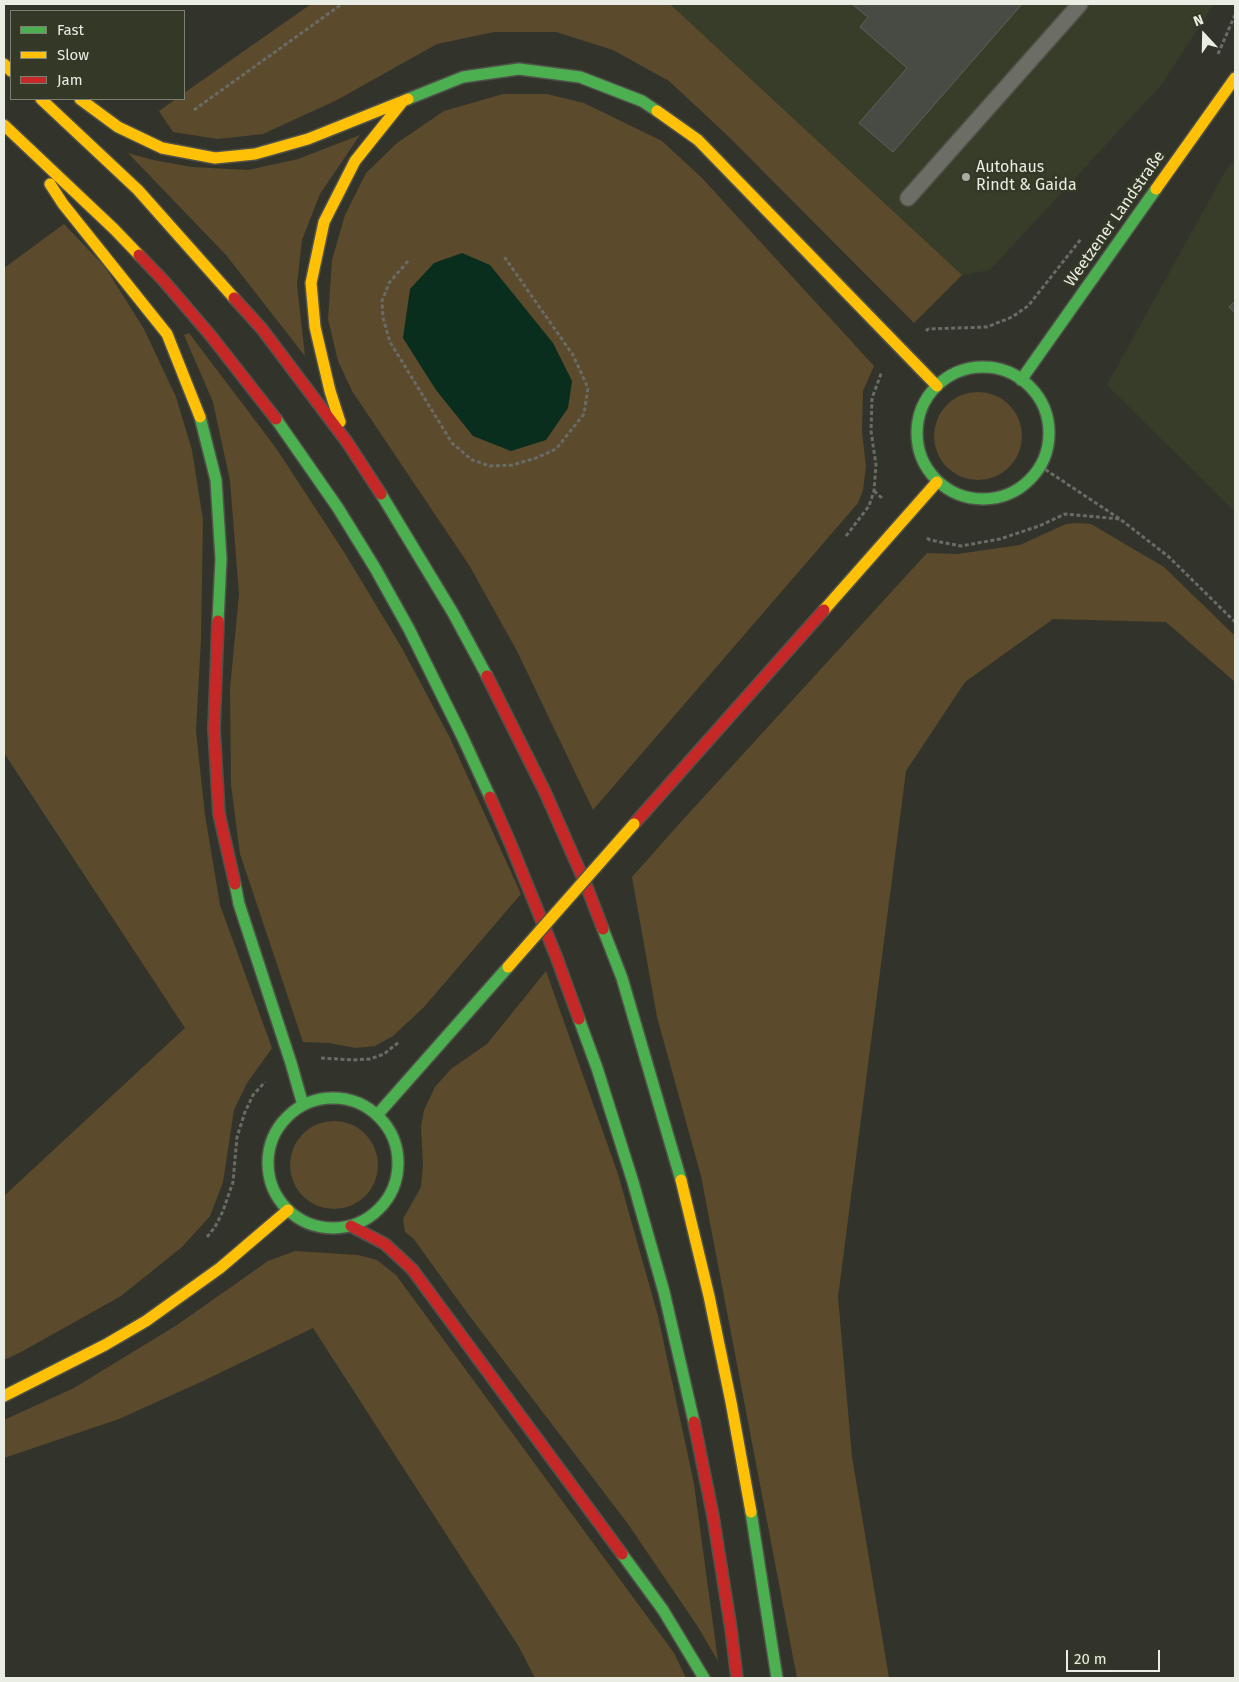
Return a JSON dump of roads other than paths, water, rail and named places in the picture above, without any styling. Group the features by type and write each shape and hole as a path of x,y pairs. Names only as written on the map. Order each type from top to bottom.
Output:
{"main road":[{"path":"81,100 118,127 162,148 215,158 255,154 308,139 463,77 519,69 580,77 642,101 698,140 937,386"},
{"name":"Weetzener Landstraße","path":"1021,380 1235,78"},
{"path":"42,100 138,190 256,322 346,442 402,526 453,613 501,702 545,792 622,978 684,1191 732,1402 777,1678"},
{"path":"346,442 330,391 315,327 311,283 324,222 337,196 355,161 404,100"},
{"path":"4,125 114,229 164,281 256,392 333,500 375,568 409,629 462,736 511,845 556,956 597,1068 633,1182 664,1292 690,1404 713,1516 737,1678"},
{"path":"14,134 63,204 168,334 198,410 216,480 221,559 214,729 219,814 239,904 291,1063 302,1105"},
{"path":"993,368 1008,372 1021,380 1033,390 1042,404 1048,420 1049,436 1046,452 1040,466 1030,480 1016,490 1000,497 984,500 967,498 951,492 937,482 921,458 917,444 920,412 927,398 949,376 963,370 993,368"},
{"path":"378,1114 937,482"},
{"path":"334,1097 350,1099 365,1105 378,1114 396,1140 399,1170 395,1186 388,1199 378,1211 366,1220 351,1226 338,1228 311,1224 288,1210 280,1201 272,1184 268,1166 268,1154 276,1130 283,1120 302,1105 318,1099 334,1097"},
{"path":"4,1396 105,1345 146,1321 220,1268 288,1210"},
{"path":"351,1226 385,1244 412,1269 663,1610 704,1678"}],"lane":[{"path":"908,198 1080,4"}],"place":[{"name":"Autohaus Rindt & Gaida","path":"966,177"}]}
